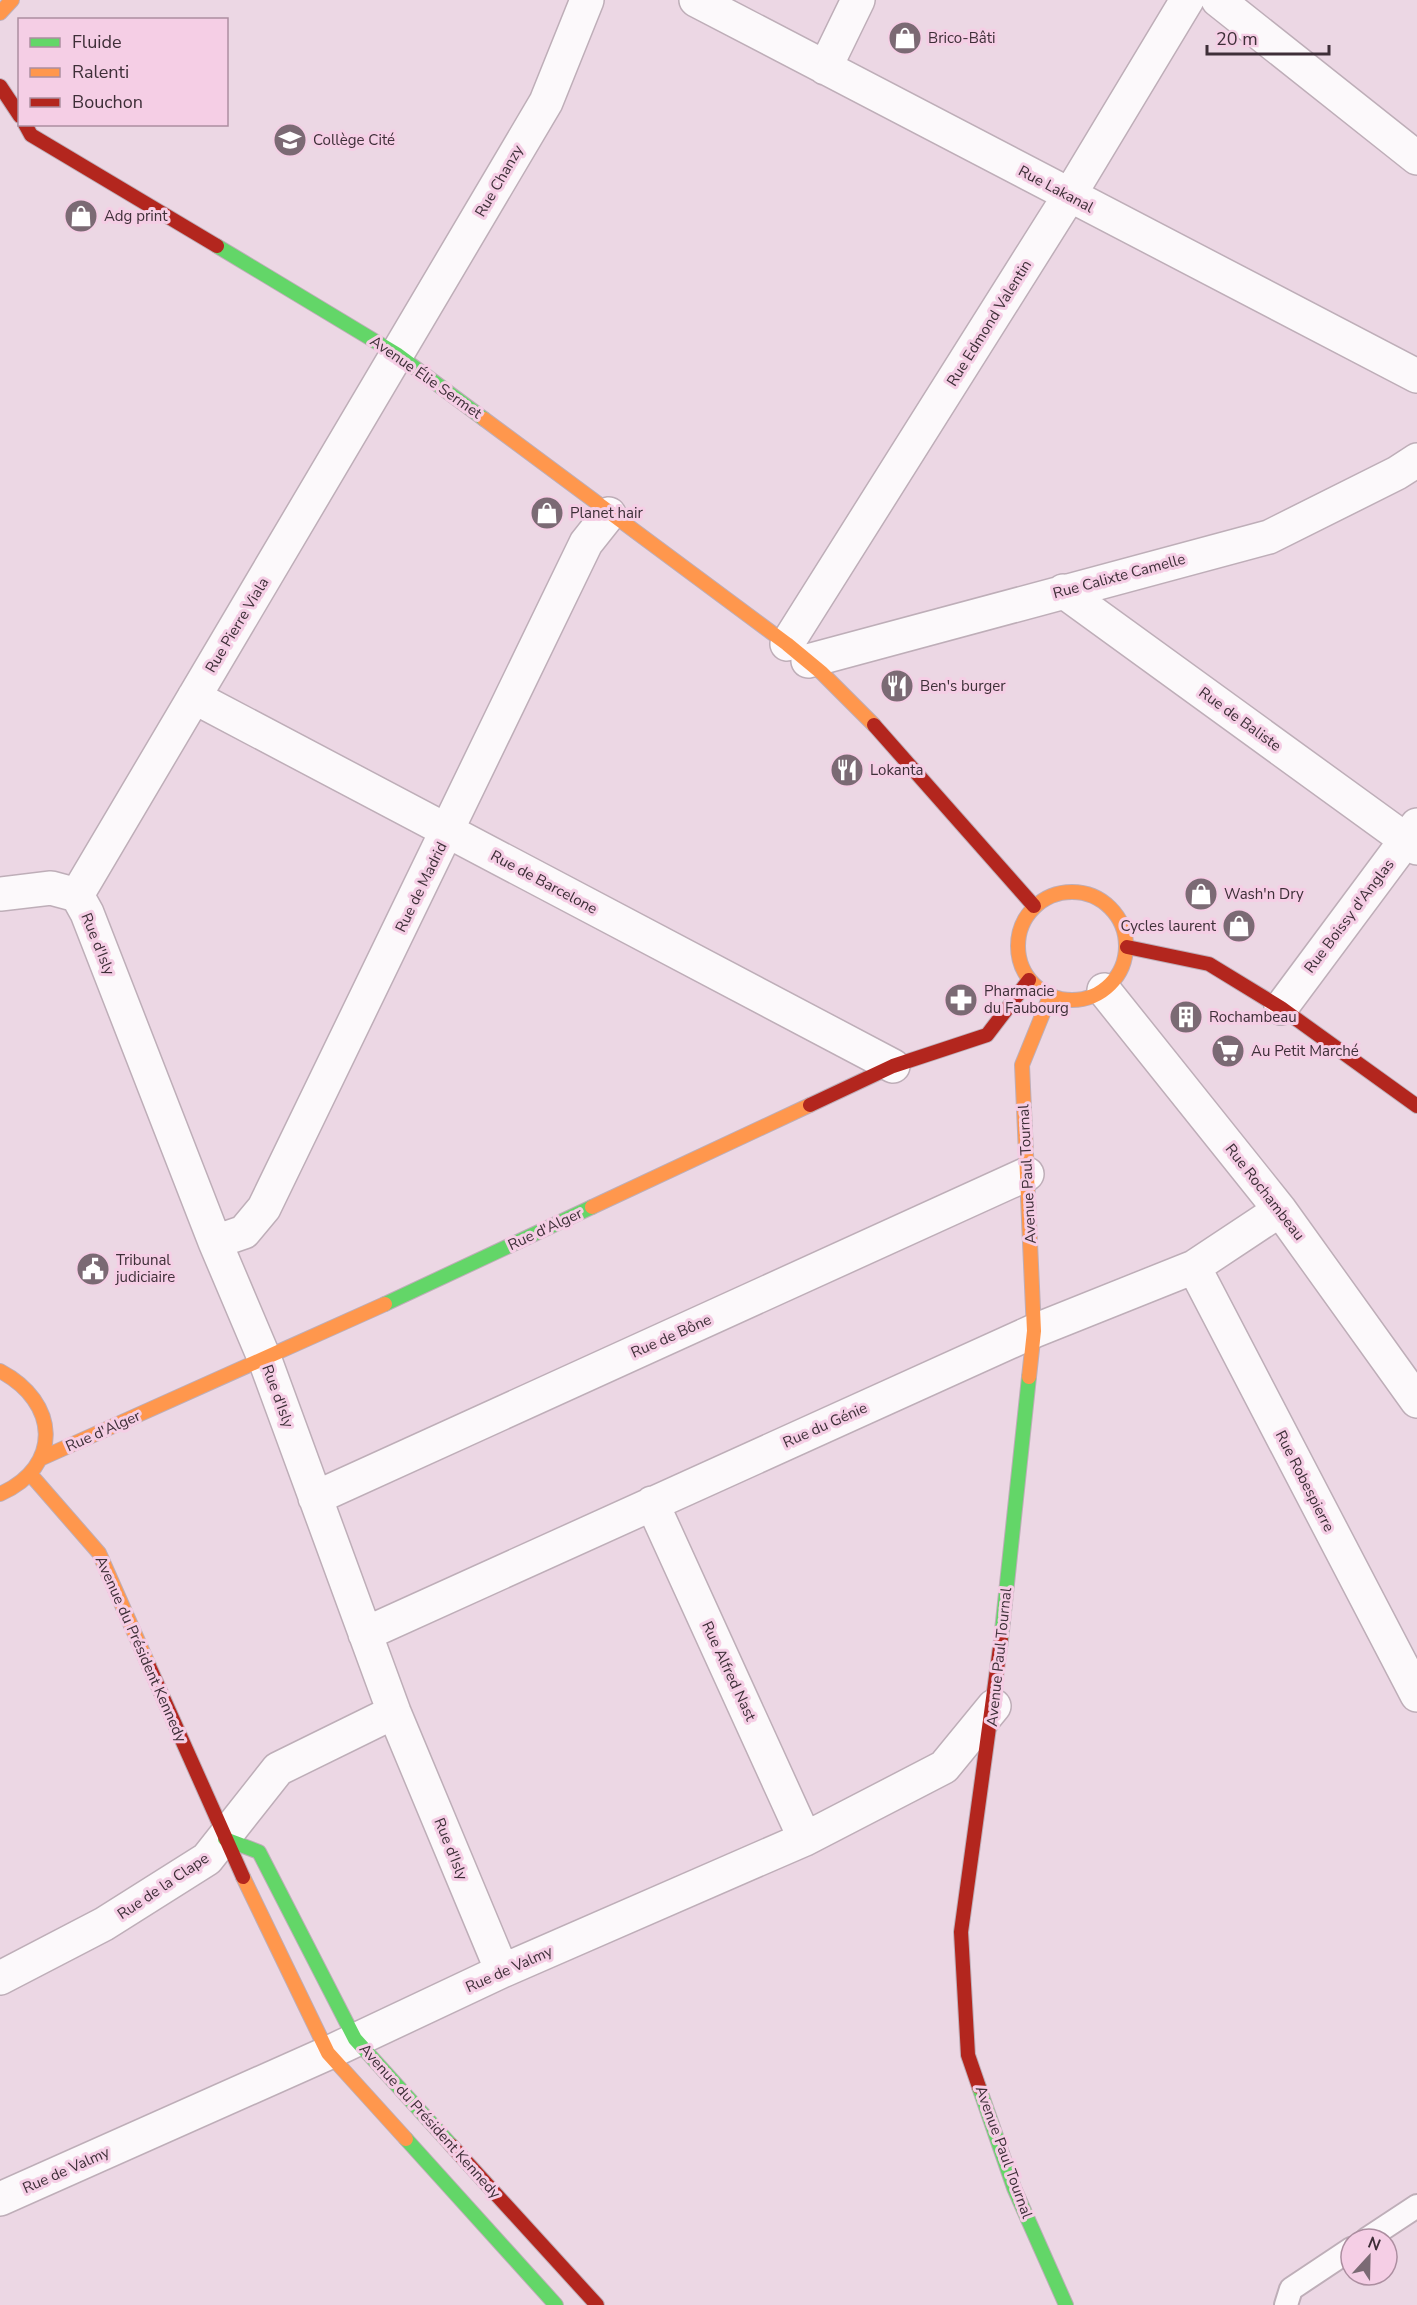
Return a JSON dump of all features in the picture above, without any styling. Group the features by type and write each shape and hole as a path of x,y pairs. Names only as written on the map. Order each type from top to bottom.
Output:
{"main road":[{"path":"0,13 12,0"},
{"path":"0,86 18,113"},
{"name":"Avenue Élie Sermet","path":"26,126 31,135 398,355 436,381 609,514 797,652"},
{"path":"797,652 893,742 1034,906"},
{"path":"1068,891 1087,893 1103,901 1116,914 1125,931 1127,948 1124,964 1116,979 1104,990 1087,998 1068,1000 1050,996 1029,980 1021,966 1017,950 1018,934 1024,919 1034,906 1050,896 1068,891"},
{"path":"1127,948 1209,964 1281,1008 1417,1106"},
{"name":"Rue d'Alger","path":"42,1458 265,1360 893,1066 987,1035 1029,980"},
{"name":"Avenue Paul Tournal","path":"1050,996 1022,1065 1034,1331 994,1706 961,1932 968,2055 1014,2188 1066,2305"},
{"path":"0,1371 27,1385 38,1401 45,1420 46,1439 42,1458 31,1475 19,1486 0,1494"},
{"name":"Avenue du Président Kennedy","path":"31,1475 99,1553 225,1839 341,2046 556,2305"},
{"name":"Avenue du Président Kennedy","path":"225,1839 259,1852 341,2046 597,2305"}],"street":[{"name":"Rue Chanzy","path":"398,355 546,102 587,0"},
{"name":"Rue Lakanal","path":"696,0 1417,376"},
{"path":"825,68 858,0"},
{"name":"Rue Edmond Valentin","path":"797,652 1187,0"},
{"path":"1218,0 1417,158"},
{"name":"Rue Pierre Viala","path":"77,895 398,355"},
{"name":"Rue Calixte Camelle","path":"797,652 1063,591 1269,537 1397,473 1417,460"},
{"name":"Rue de Madrid","path":"215,1242 244,1232 264,1208 586,543 609,514"},
{"name":"Rue de Baliste","path":"1063,591 1413,838"},
{"name":"Rue de Barcelone","path":"194,697 893,1066"},
{"name":"Rue Boissy d'Anglas","path":"1281,1008 1413,838"},
{"name":"Rue d'Isly","path":"0,894 51,888 77,895 87,913 215,1242 265,1360 394,1712 502,1971"},
{"name":"Rue Rochambeau","path":"1104,990 1280,1210 1417,1401"},
{"name":"Rue de Bône","path":"315,1498 1027,1174"},
{"name":"Rue du Génie","path":"365,1634 1034,1331 1194,1267 1280,1210"},
{"name":"Rue Robespierre","path":"1194,1267 1417,1693"},
{"name":"Rue Alfred Nast","path":"652,1503 805,1839"},
{"name":"Rue de Valmy","path":"0,2199 502,1971 805,1839 944,1767 994,1706"},
{"name":"Rue de la Clape","path":"0,1978 104,1924 207,1859 278,1769 394,1712"}],"lane":[{"path":"1385,2227 1417,2206"},
{"path":"1286,2305 1291,2289 1339,2257"}],"traffic: fast":[{"path":"217,246 398,355 484,419"},
{"path":"385,1304 592,1207"},
{"path":"1001,1640 1029,1377"},
{"path":"225,1839 259,1852 355,2039 451,2145"},
{"path":"979,2087 1014,2188 1066,2305"},
{"path":"406,2139 556,2305"}],"traffic: slow":[{"path":"0,13 12,0"},
{"path":"484,419 787,644 822,673 874,725"},
{"path":"1072,892 1093,896 1110,908 1122,925 1126,946 1122,967 1110,984 1093,996 1072,1000 1051,996 1034,984 1022,967 1018,946 1022,925 1034,908 1051,896 1072,892"},
{"path":"1029,1377 1034,1331 1022,1065 1050,996"},
{"path":"592,1207 810,1105"},
{"path":"42,1458 385,1304"},
{"path":"0,1371 20,1384 34,1399 43,1416 46,1434 43,1451 35,1467 21,1482 0,1494"},
{"path":"31,1475 99,1553 149,1666"},
{"path":"243,1877 328,2053 406,2139"}],"traffic: jam":[{"path":"0,86 18,113"},
{"path":"26,126 31,135 217,246"},
{"path":"874,725 1034,906"},
{"path":"1127,947 1209,964 1281,1008 1417,1106"},
{"path":"810,1105 893,1066 987,1035 1029,980"},
{"path":"979,2087 968,2055 961,1932 1001,1640"},
{"path":"149,1666 243,1877"},
{"path":"451,2145 597,2305"}],"place":[{"name":"Brico-Bâti","path":"905,38"},
{"name":"Collège Cité","path":"290,140"},
{"name":"Adg print","path":"81,216"},
{"name":"Planet hair","path":"547,513"},
{"name":"Ben's burger","path":"897,686"},
{"name":"Lokanta","path":"847,770"},
{"name":"Wash'n Dry","path":"1201,894"},
{"name":"Cycles laurent","path":"1239,926"},
{"name":"Pharmacie du Faubourg","path":"961,1000"},
{"name":"Rochambeau","path":"1186,1017"},
{"name":"Au Petit Marché","path":"1228,1051"},
{"name":"Tribunal judiciaire","path":"93,1269"}]}
